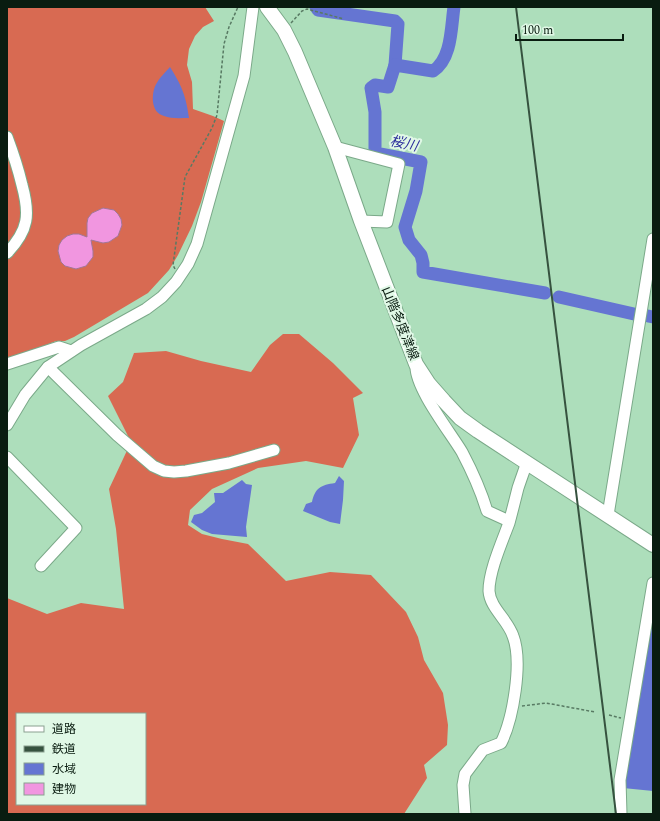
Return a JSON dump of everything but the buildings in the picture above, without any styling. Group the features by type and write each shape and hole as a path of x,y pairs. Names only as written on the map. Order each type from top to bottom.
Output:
{"main road":[{"name":"山階多度津線","path":"267,7 284,30 295,52 335,148 361,221 416,364 434,390 460,418 478,431 653,545"}],"street":[{"path":"7,425 25,395 48,367 70,351 146,309 162,297 179,278 188,264 197,244 244,76 253,7"},
{"path":"7,137 19,171 27,202 27,216 22,232 7,253"},
{"path":"335,148 399,164 386,222 361,221"},
{"path":"7,160 19,171"},
{"path":"608,515 653,240"},
{"path":"7,364 59,346 70,351"},
{"path":"416,364 416,371 420,386 462,453 481,491 487,511 509,521"},
{"path":"48,367 117,435 153,466 164,471 186,471 229,463 274,450"},
{"path":"7,457 76,528 41,566"},
{"path":"465,814 463,785 465,774 483,750 501,743 507,731 512,708 517,654 513,635 494,606 489,591 492,571 527,462"},
{"path":"621,814 620,780 653,583"}],"path":[{"path":"179,278 173,265 185,177 212,128 217,115 224,44 229,27 238,7"},
{"path":"284,30 302,11 307,9 344,19"},
{"path":"512,708 528,704 546,703 595,712"},
{"path":"609,715 630,720"}],"shaded area":[{"path":"7,7 205,7 214,21 203,27 195,36 189,49 187,65 192,82 193,109 224,121 201,202 192,226 169,270 148,293 74,337 65,341 56,341 7,361"},
{"path":"283,334 299,334 333,363 363,393 353,398 359,435 343,468 306,461 258,468 212,489 190,510 188,525 202,534 248,544 286,581 330,572 371,575 406,612 418,637 424,660 443,693 448,725 447,745 424,765 427,778 404,814 7,814 7,598 47,614 81,603 124,609 116,529 109,489 131,442 108,396 123,382 134,353 166,351 201,361 251,372 270,345"}],"water":[{"path":"170,67 183,91 189,118 167,117 159,114 154,107 153,96 155,87"},
{"path":"339,476 344,481 340,524 330,522 303,511 306,504 312,502 315,493 319,488 335,483"},
{"path":"242,480 246,484 252,485 246,527 247,537 212,534 202,530 191,522 194,515 202,513 215,502 214,493 223,493"},
{"path":"653,589 653,791 623,788"}],"waterway":[{"name":"桜川","path":"316,7 318,10 395,21 398,24 395,65 388,87 375,85 371,88 375,112 375,153 421,162 416,191 405,227 409,240 421,255 423,272 545,293"},
{"path":"395,65 433,71 439,66 444,59 450,42 454,7"},
{"name":"桜川","path":"559,297 634,314"},
{"name":"桜川","path":"648,316 653,317"}],"railway":[{"path":"516,7 616,814"}]}
